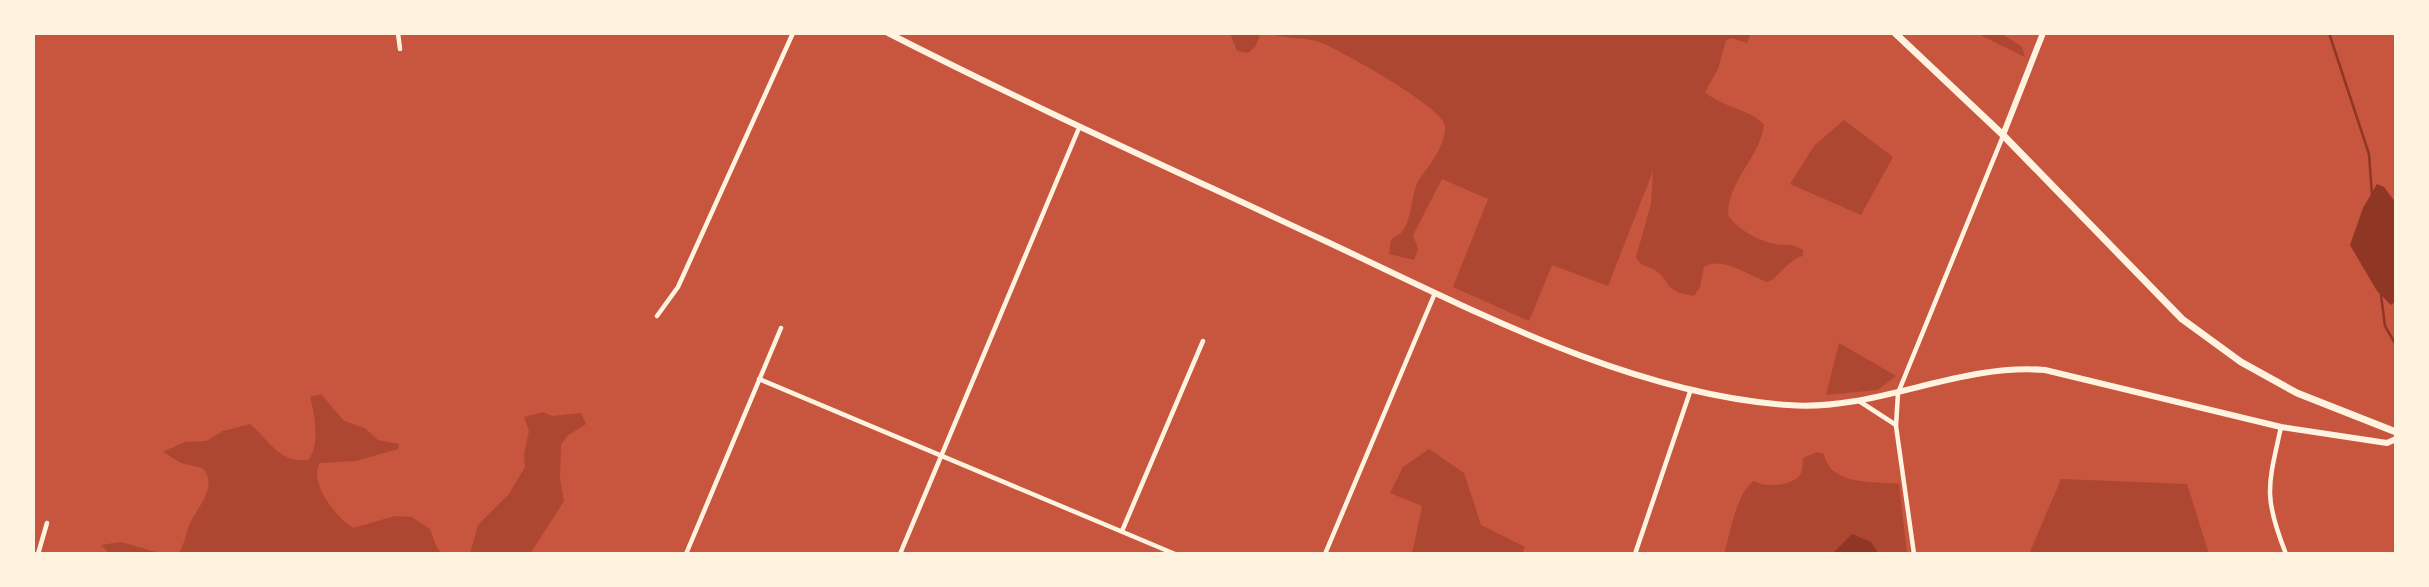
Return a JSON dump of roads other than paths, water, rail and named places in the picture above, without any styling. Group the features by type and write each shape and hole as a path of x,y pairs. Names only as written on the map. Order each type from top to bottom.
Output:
{"main road":[{"path":"1895,33 2003,135 2182,319 2241,362 2297,393 2396,432"}],"street":[{"path":"398,33 400,50"},
{"path":"657,316 678,287 793,33"},
{"path":"888,33 1079,128 1577,355 1691,388 1789,406 1858,401 1982,371 2017,368 2045,370 2281,427 2387,443 2396,439"},
{"path":"1914,554 1896,426 1898,393 2043,33"},
{"path":"900,554 1079,128"},
{"path":"1325,554 1436,292"},
{"path":"686,554 780,328"},
{"path":"1122,531 1203,341"},
{"path":"759,380 942,454 1175,554"},
{"path":"1635,554 1691,388"},
{"path":"1858,401 1896,426"},
{"path":"2281,427 2268,485 2270,514 2286,554"},
{"path":"38,554 47,523"}],"waterway":[{"path":"2329,33 2369,154 2372,195"},
{"path":"2381,295 2385,326 2396,345"}]}
